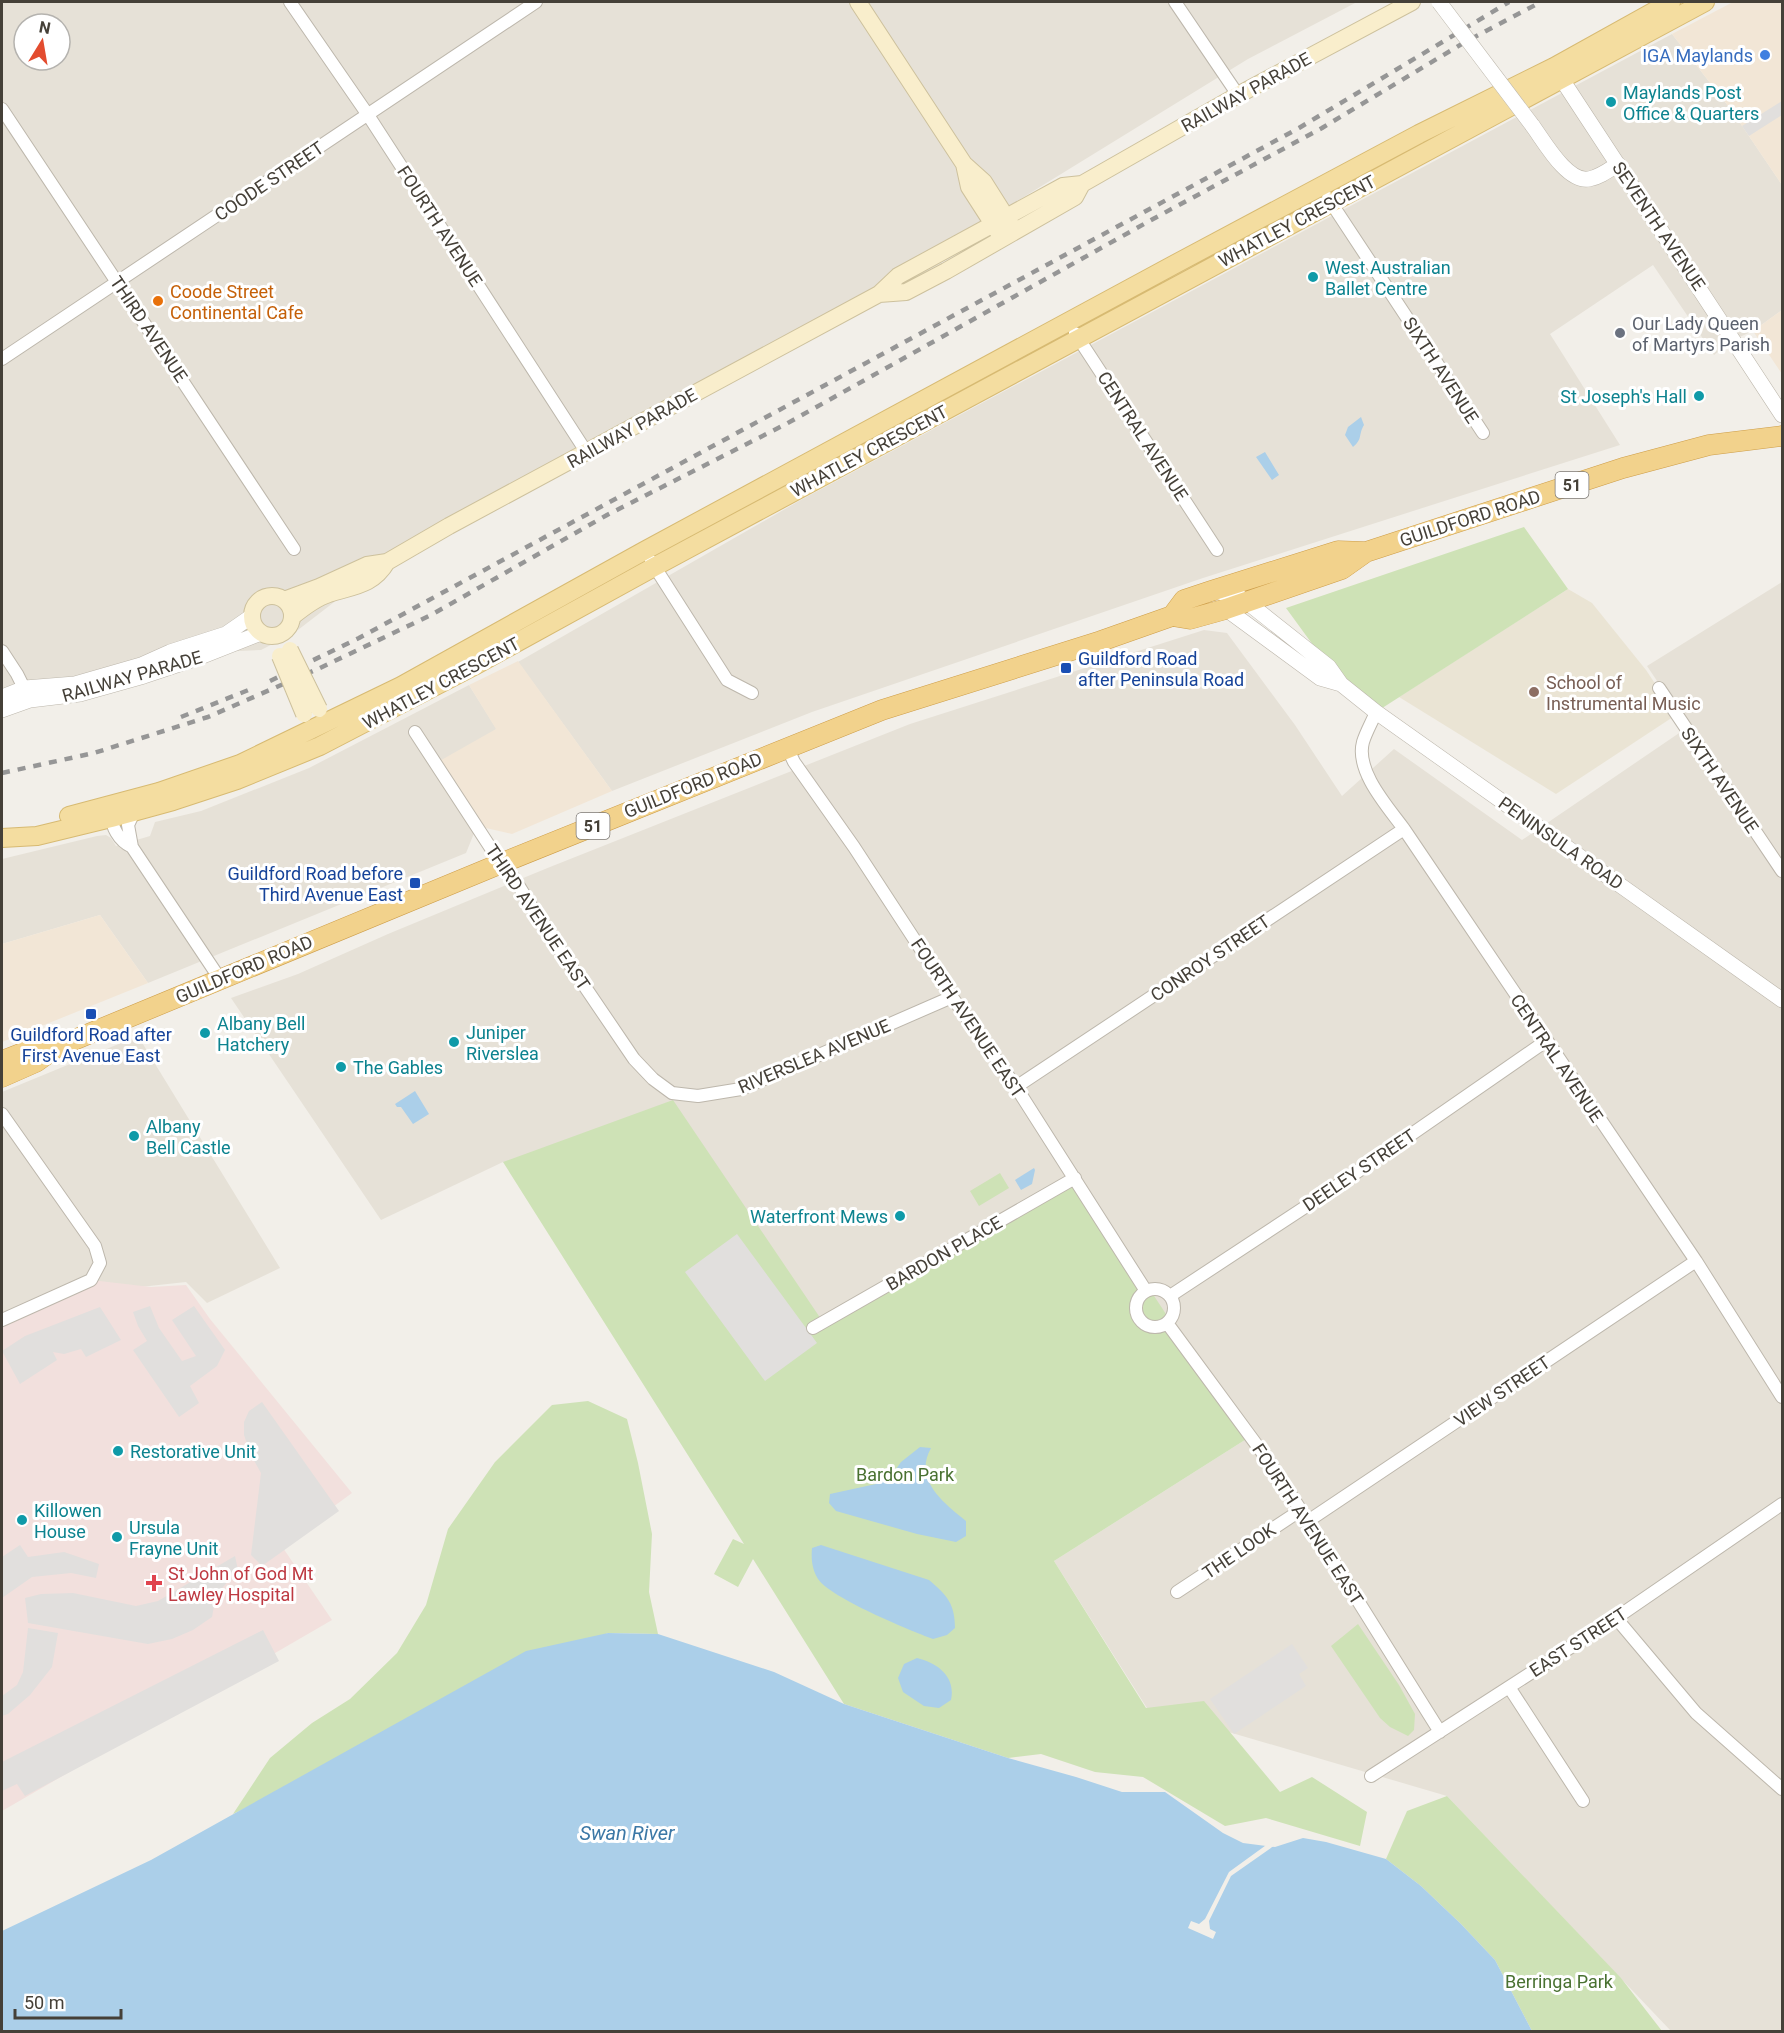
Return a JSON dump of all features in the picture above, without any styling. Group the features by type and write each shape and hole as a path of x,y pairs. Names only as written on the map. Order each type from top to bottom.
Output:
{"highway":[{"name":"GUILDFORD ROAD","path":"2,1077 36,1062 57,1047 220,979 882,710 1101,641 1172,616 1190,619 1226,609 1342,569 1366,552 1634,465 1709,445 1782,436"},
{"name":"GUILDFORD ROAD","path":"1172,616 1184,600 1211,591 1338,552 1366,552"},
{"name":"GUILDFORD ROAD","path":"2,1061 30,1050 57,1047"}],"main road":[{"path":"858,2 964,164 984,182 1004,228"},
{"name":"RAILWAY PARADE","path":"284,600 367,565 387,562 449,526 879,294 898,276 1004,228 1063,186 1082,184 1238,95 1412,2"},
{"name":"WHATLEY CRESCENT","path":"113,811 134,812 237,780 319,727 474,666 1331,202 1558,74 1671,2"},
{"name":"WHATLEY CRESCENT","path":"5,837 37,836 113,811 159,792 240,764 319,727 411,680 644,551 1419,134 1558,74 1705,2"},
{"name":"RAILWAY PARADE","path":"288,624 316,600 372,580 380,574 387,562"},
{"path":"285,653 288,605 284,600 272,596 266,597 256,604 252,616 256,628 285,653 319,727"},
{"path":"264,634 273,636 288,624"}],"street":[{"name":"FOURTH AVENUE","path":"290,2 368,115 587,453"},
{"name":"COODE STREET","path":"2,359 536,2"},
{"path":"1175,2 1238,95"},
{"path":"1439,2 1561,165 1574,177 1582,180 1597,177 1618,164"},
{"name":"SEVENTH AVENUE","path":"1558,74 1782,415"},
{"name":"THIRD AVENUE","path":"2,109 294,549"},
{"name":"SIXTH AVENUE","path":"1321,187 1483,433"},
{"name":"CENTRAL AVENUE","path":"1068,322 1217,550"},
{"path":"644,551 727,680 752,693"},
{"name":"PENINSULA ROAD","path":"1211,591 1238,596 1247,602 1329,667 1341,684 1376,712 1782,1000"},
{"name":"PENINSULA ROAD","path":"1226,609 1320,678 1341,684"},
{"name":"RAILWAY PARADE","path":"2,697 75,684 141,665 170,652 226,634 252,616"},
{"name":"RAILWAY PARADE","path":"2,710 27,694 80,694 195,660 264,634"},
{"path":"2,651 27,694"},
{"name":"SIXTH AVENUE","path":"1659,688 1782,871"},
{"name":"CENTRAL AVENUE","path":"1376,712 1362,744 1365,768 1375,788 1696,1261 1782,1397"},
{"name":"THIRD AVENUE EAST","path":"415,732 634,1059 653,1079 672,1093"},
{"name":"FOURTH AVENUE EAST","path":"787,747 794,762 1016,1088 1146,1291"},
{"path":"113,811 117,834 123,843 132,847"},
{"path":"134,812 128,825 132,847 220,979"},
{"name":"CONROY STREET","path":"1016,1088 1404,828"},
{"name":"RIVERSLEA AVENUE","path":"672,1093 698,1096 741,1089 952,997"},
{"name":"DEELEY STREET","path":"1170,1296 1330,1190 1546,1041"},
{"path":"2,1113 95,1246 100,1263 91,1280 2,1320"},
{"name":"BARDON PLACE","path":"813,1328 1075,1178"},
{"name":"VIEW STREET","path":"1308,1521 1696,1261"},
{"path":"1161,1290 1170,1296 1174,1307 1167,1323 1156,1327 1141,1320 1136,1304 1146,1291 1161,1290"},
{"name":"FOURTH AVENUE EAST","path":"1167,1323 1262,1452 1301,1510 1440,1732"},
{"name":"EAST STREET","path":"1371,1776 1616,1618 1782,1504"},
{"name":"THE LOOK","path":"1177,1592 1301,1510"},
{"path":"1616,1618 1696,1713 1782,1789"},
{"path":"1509,1687 1583,1801"}],"shaded area":[{"path":"2,2 1357,2 1248,59 679,409 355,586 294,633 261,650 217,652 2,715"},
{"path":"1733,2 1782,2 1782,185 1732,111 1672,34"},
{"path":"1672,34 1732,111 1782,185 1782,310 1753,331 1733,340 1714,355 1653,265 1550,334 1620,445 1203,578 812,712 612,791 518,662 799,501"},
{"path":"1782,101 1782,115 1749,136 1742,126"},
{"path":"1782,310 1782,374 1753,331"},
{"path":"1782,582 1782,2031 1671,2031 1447,1796 1147,1708 1054,1561 1248,1438 823,1322 503,1162 381,1220 231,998 298,974 550,867 910,724 1204,630 1227,633 1295,725 1342,796 1394,749 1522,840 1688,727 1647,666"},
{"name":"School of Instrumental Music","path":"1568,589 1592,603 1646,670 1676,715 1556,794 1399,697"},
{"path":"518,661 612,791 512,834 477,826 436,763 496,729 469,685"},
{"path":"469,685 496,728 477,826 466,853 148,983 100,915 2,944 2,859 97,836 106,835 116,846 150,836 155,822 201,811 309,768"},
{"path":"100,915 148,983 2,1042 2,944"},
{"path":"138,1036 280,1268 207,1303 186,1282 140,1287 2,1319 2,1092"},
{"path":"737,1234 817,1343 765,1381 685,1272"},
{"name":"St John of God Mt Lawley Hospital","path":"91,1280 151,1287 186,1285 210,1319 352,1493 281,1545 332,1620 2,1811 2,1320"},
{"path":"150,1306 159,1328 182,1361 196,1356 172,1320 194,1306 225,1350 217,1366 190,1386 199,1403 179,1417 133,1350 147,1341 133,1312"},
{"path":"100,1307 121,1340 86,1357 81,1349 64,1354 53,1352 57,1360 20,1384 2,1351 25,1336"},
{"path":"262,1402 339,1511 262,1566 251,1555 261,1473 244,1435 244,1422 249,1411"},
{"path":"20,1545 28,1557 64,1552 99,1564 96,1578 71,1573 32,1577 2,1598 2,1557"},
{"path":"235,1556 238,1570 216,1595 212,1617 193,1630 172,1639 148,1644 28,1623 25,1598 41,1594 73,1593 136,1606 158,1601"},
{"path":"28,1628 58,1633 52,1667 30,1695 8,1714 2,1716 2,1696 17,1685 23,1672"},
{"path":"263,1630 279,1661 25,1796 17,1784 2,1791 2,1762"},
{"path":"1292,1644 1308,1668 1299,1674 1306,1686 1234,1734 1210,1699"}],"green space":[{"path":"1524,527 1568,589 1376,712 1329,667 1286,608"},
{"name":"Bardon Park","path":"673,1100 823,1322 1078,1181 1248,1438 1054,1561 1146,1708 1204,1701 1280,1792 1312,1777 1367,1812 1360,1846 1266,1818 1225,1826 1143,1777 1095,1772 1041,1754 1008,1758 844,1704 753,1559 738,1587 714,1574 733,1539 744,1544 503,1162"},
{"path":"1000,1173 1009,1188 979,1206 970,1191"},
{"path":"588,1401 627,1419 652,1534 649,1592 658,1634 608,1633 233,1814 270,1758 312,1723 350,1699 397,1653 426,1605 448,1529 495,1462 552,1405"},
{"path":"1358,1624 1399,1685 1415,1714 1414,1730 1408,1736 1390,1727 1380,1718 1331,1646"},
{"name":"Berringa Park","path":"1447,1796 1621,1978 1662,2031 1532,2031 1495,1960 1421,1886 1386,1859 1407,1811"}],"water":[{"path":"1361,417 1364,425 1358,442 1353,447 1345,435 1348,427"},
{"path":"1265,452 1279,475 1272,480 1256,457"},
{"path":"415,1091 429,1114 413,1124 401,1107 395,1104"},
{"path":"1034,1168 1032,1184 1021,1190 1015,1180"},
{"path":"920,1447 931,1448 926,1460 928,1480 933,1490 966,1521 966,1536 956,1542 917,1534 836,1511 829,1503 830,1494 876,1484 894,1472 901,1462"},
{"path":"821,1545 929,1580 941,1590 952,1606 955,1628 947,1635 933,1639 871,1613 838,1595 818,1579 814,1571 812,1548"},
{"name":"Swan River","path":"608,1633 658,1634 774,1672 844,1704 1008,1758 1122,1792 1165,1792 1223,1833 1243,1843 1275,1847 1303,1838 1386,1859 1421,1886 1495,1960 1532,2031 2,2032 2,1931 151,1860 526,1651"},
{"path":"917,1658 938,1667 951,1684 951,1700 939,1708 924,1706 903,1692 898,1678 904,1664"}],"pier":[{"path":"1269,1843 1278,1843 1231,1876 1209,1921 1210,1929 1216,1932 1213,1939 1188,1928 1191,1921 1199,1924 1205,1919 1229,1872"}],"railway":[{"path":"270,681 359,638 1299,128 1509,2"},
{"path":"2,773 94,753 208,717 320,668 431,615 607,515 786,424 1153,219 1322,128 1465,42 1541,2"},
{"path":"181,717 251,689"}],"place":[{"name":"IGA Maylands","path":"1765,55"},
{"name":"Maylands Post Office & Quarters","path":"1611,102"},
{"name":"West Australian Ballet Centre","path":"1313,277"},
{"name":"Coode Street Continental Cafe","path":"158,301"},
{"name":"Our Lady Queen of Martyrs Parish","path":"1620,333"},
{"name":"St Joseph's Hall","path":"1699,396"},
{"name":"Guildford Road after Peninsula Road","path":"1066,668"},
{"name":"School of Instrumental Music","path":"1534,692"},
{"name":"Guildford Road before Third Avenue East","path":"415,883"},
{"name":"Guildford Road after First Avenue East","path":"91,1014"},
{"name":"Albany Bell Hatchery","path":"205,1033"},
{"name":"Juniper Riverslea","path":"454,1042"},
{"name":"The Gables","path":"341,1067"},
{"name":"Albany Bell Castle","path":"134,1136"},
{"name":"Waterfront Mews","path":"900,1216"},
{"name":"Restorative Unit","path":"118,1451"},
{"name":"Killowen House","path":"22,1520"},
{"name":"Ursula Frayne Unit","path":"117,1537"},
{"name":"St John of God Mt Lawley Hospital","path":"154,1583"}]}
